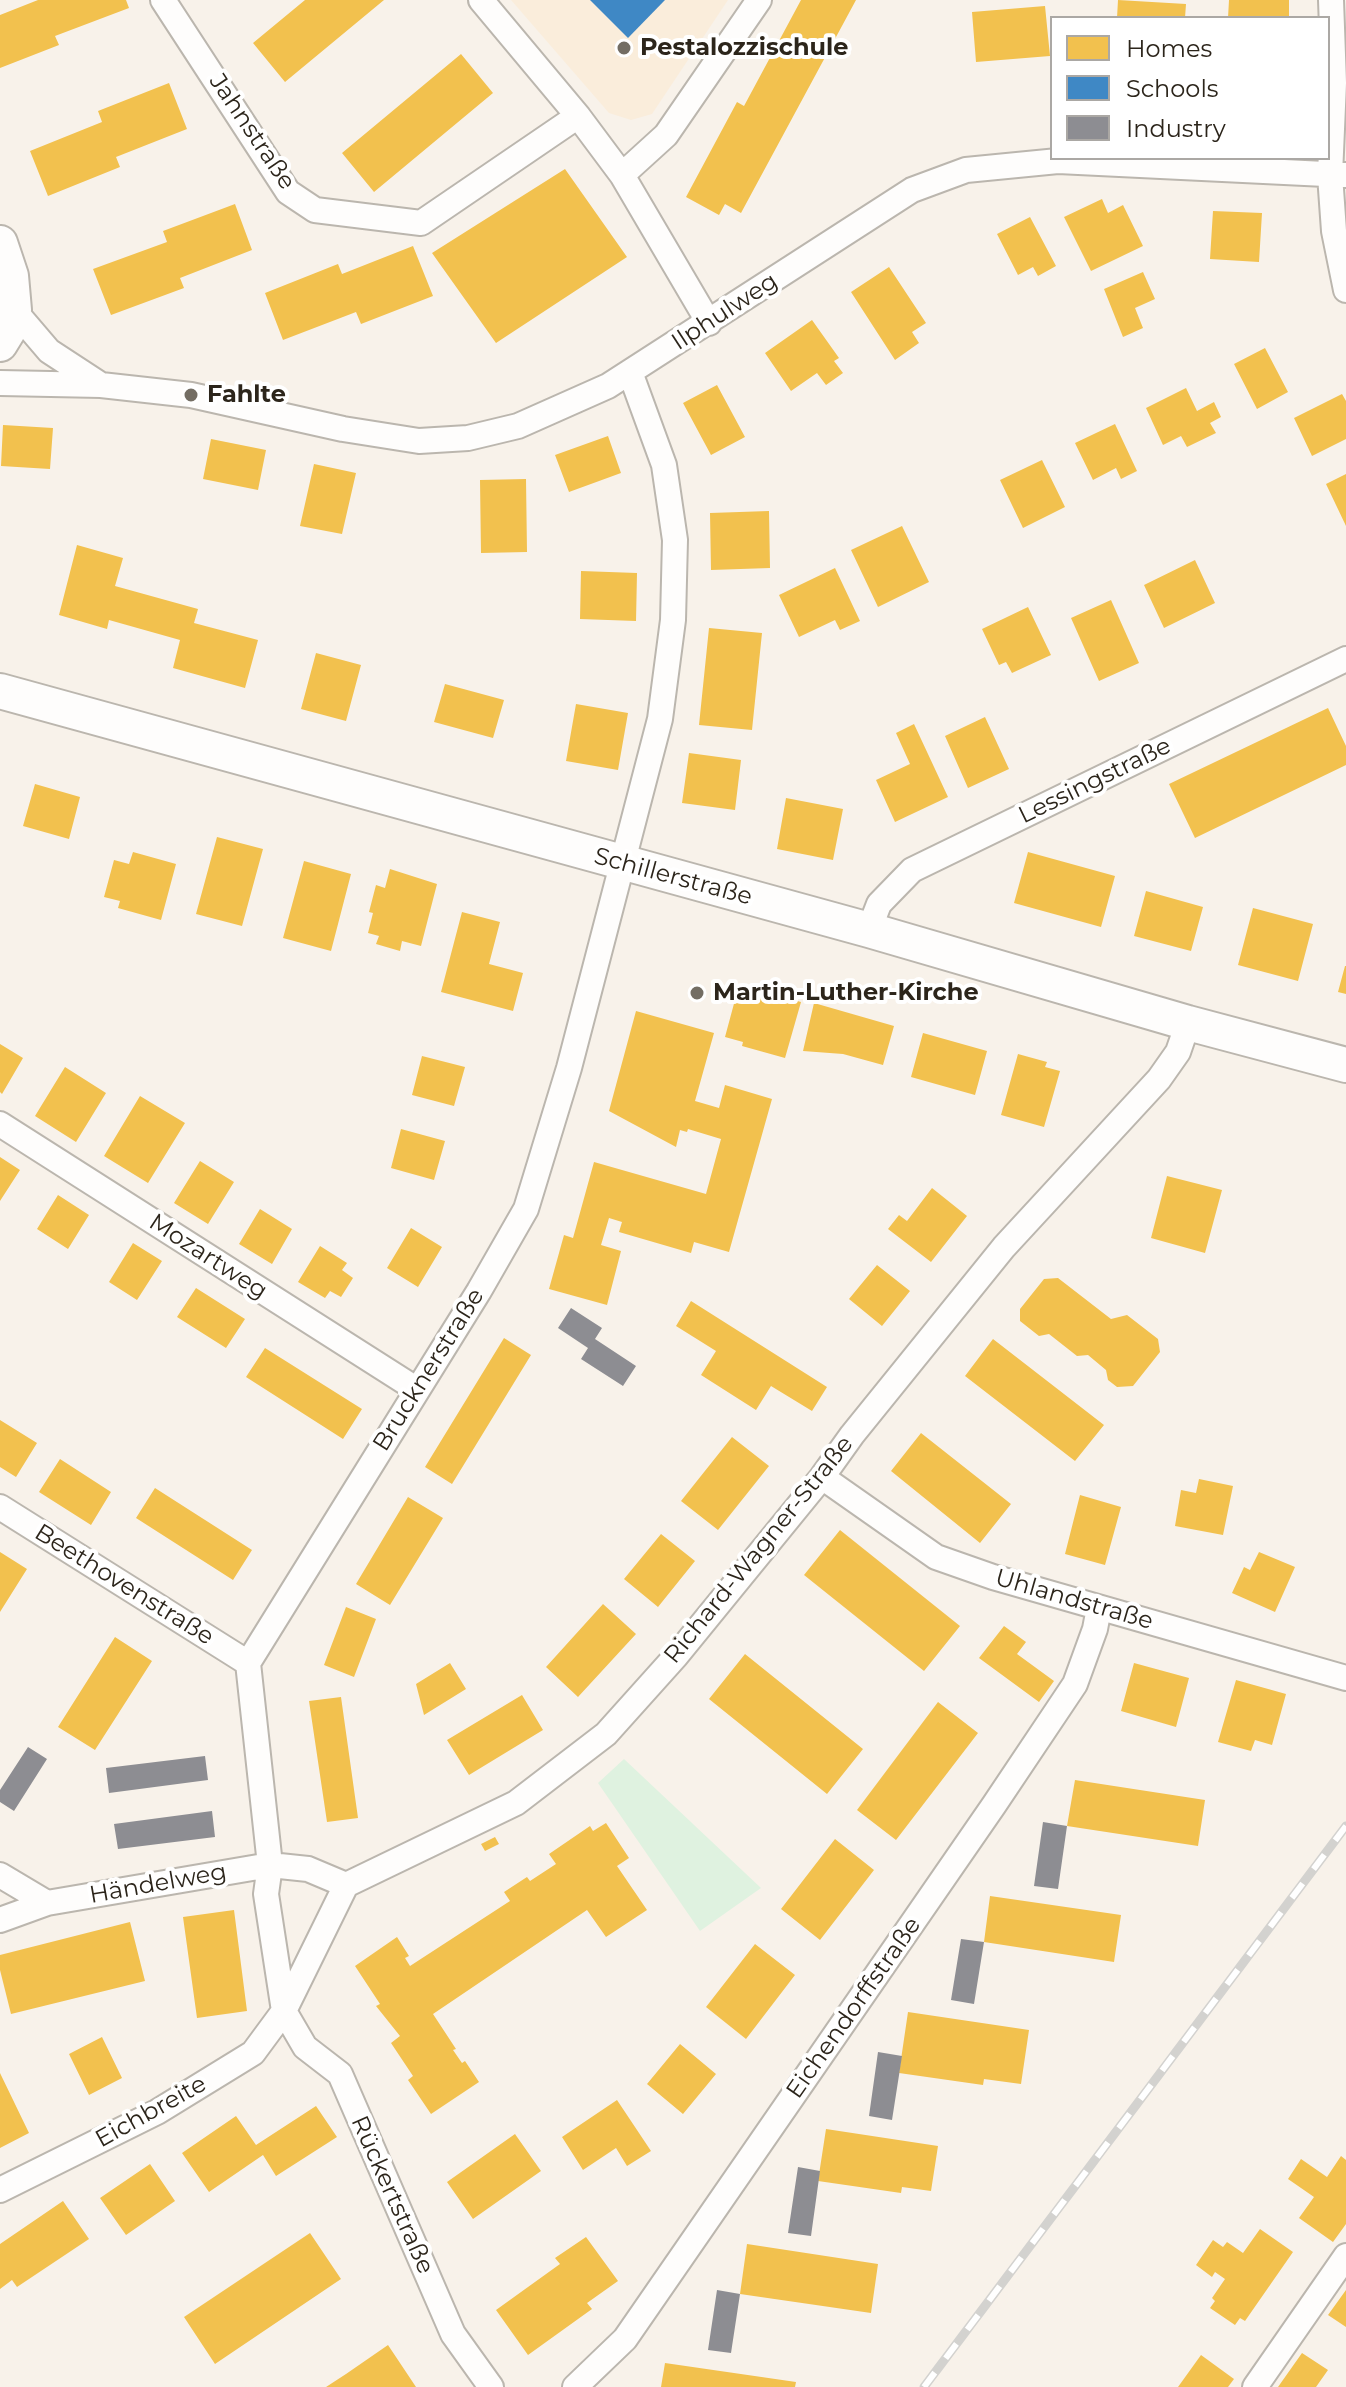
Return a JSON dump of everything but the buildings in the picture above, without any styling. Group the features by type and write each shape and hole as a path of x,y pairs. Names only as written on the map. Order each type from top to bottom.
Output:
{"main road":[{"path":"0,243 11,276 14,310 8,331 0,344"},
{"name":"Schillerstraße","path":"0,691 1346,1065"}],"street":[{"name":"Jahnstraße","path":"163,0 288,192 315,210 421,223 578,116"},
{"path":"481,0 578,116 622,175 709,323"},
{"path":"622,175 666,135 759,0"},
{"path":"1331,0 1338,175 1334,231 1346,290"},
{"name":"Ilphulweg","path":"0,383 101,385 191,395 343,429 419,441 468,438 518,426 608,386 912,190 966,170 1058,161 1338,175"},
{"name":"Ilphulweg","path":"14,310 49,351 101,385"},
{"name":"Brucknerstraße","path":"248,1663 479,1291 526,1209 569,1068 660,719 673,620 675,540 664,465 630,372"},
{"name":"Lessingstraße","path":"869,930 879,904 912,870 1346,659"},
{"name":"Richard-Wagner-Straße","path":"346,1885 516,1803 606,1734 676,1656 1004,1247 1159,1079 1178,1052 1188,1023"},
{"name":"Mozartweg","path":"0,1124 416,1389"},
{"name":"Uhlandstraße","path":"822,1477 936,1557 993,1577 1346,1678"},
{"name":"Beethovenstraße","path":"0,1507 248,1663"},
{"name":"Eichendorffstraße","path":"575,2387 625,2339 994,1805 1075,1684 1095,1629 1099,1608"},
{"path":"248,1663 270,1865 266,1894 284,2011"},
{"path":"270,1865 308,1869 346,1885 284,2011"},
{"name":"Händelweg","path":"0,1920 47,1903 270,1865"},
{"path":"0,1875 47,1903"},
{"name":"Eichbreite","path":"0,2190 157,2112 253,2053 284,2011"},
{"name":"Rückertstraße","path":"284,2011 305,2047 340,2074 453,2334 491,2387"},
{"path":"1255,2387 1346,2256"}],"shaded area":[{"name":"Pestalozzischule","path":"511,0 728,0 652,114 631,120 609,113"}],"green space":[{"path":"624,1759 761,1888 700,1931 598,1783"}],"railway":[{"path":"924,2387 1346,1826"}],"place":[{"name":"Pestalozzischule","path":"624,48"},
{"name":"Fahlte","path":"191,395"},
{"name":"Martin-Luther-Kirche","path":"697,993"}]}
